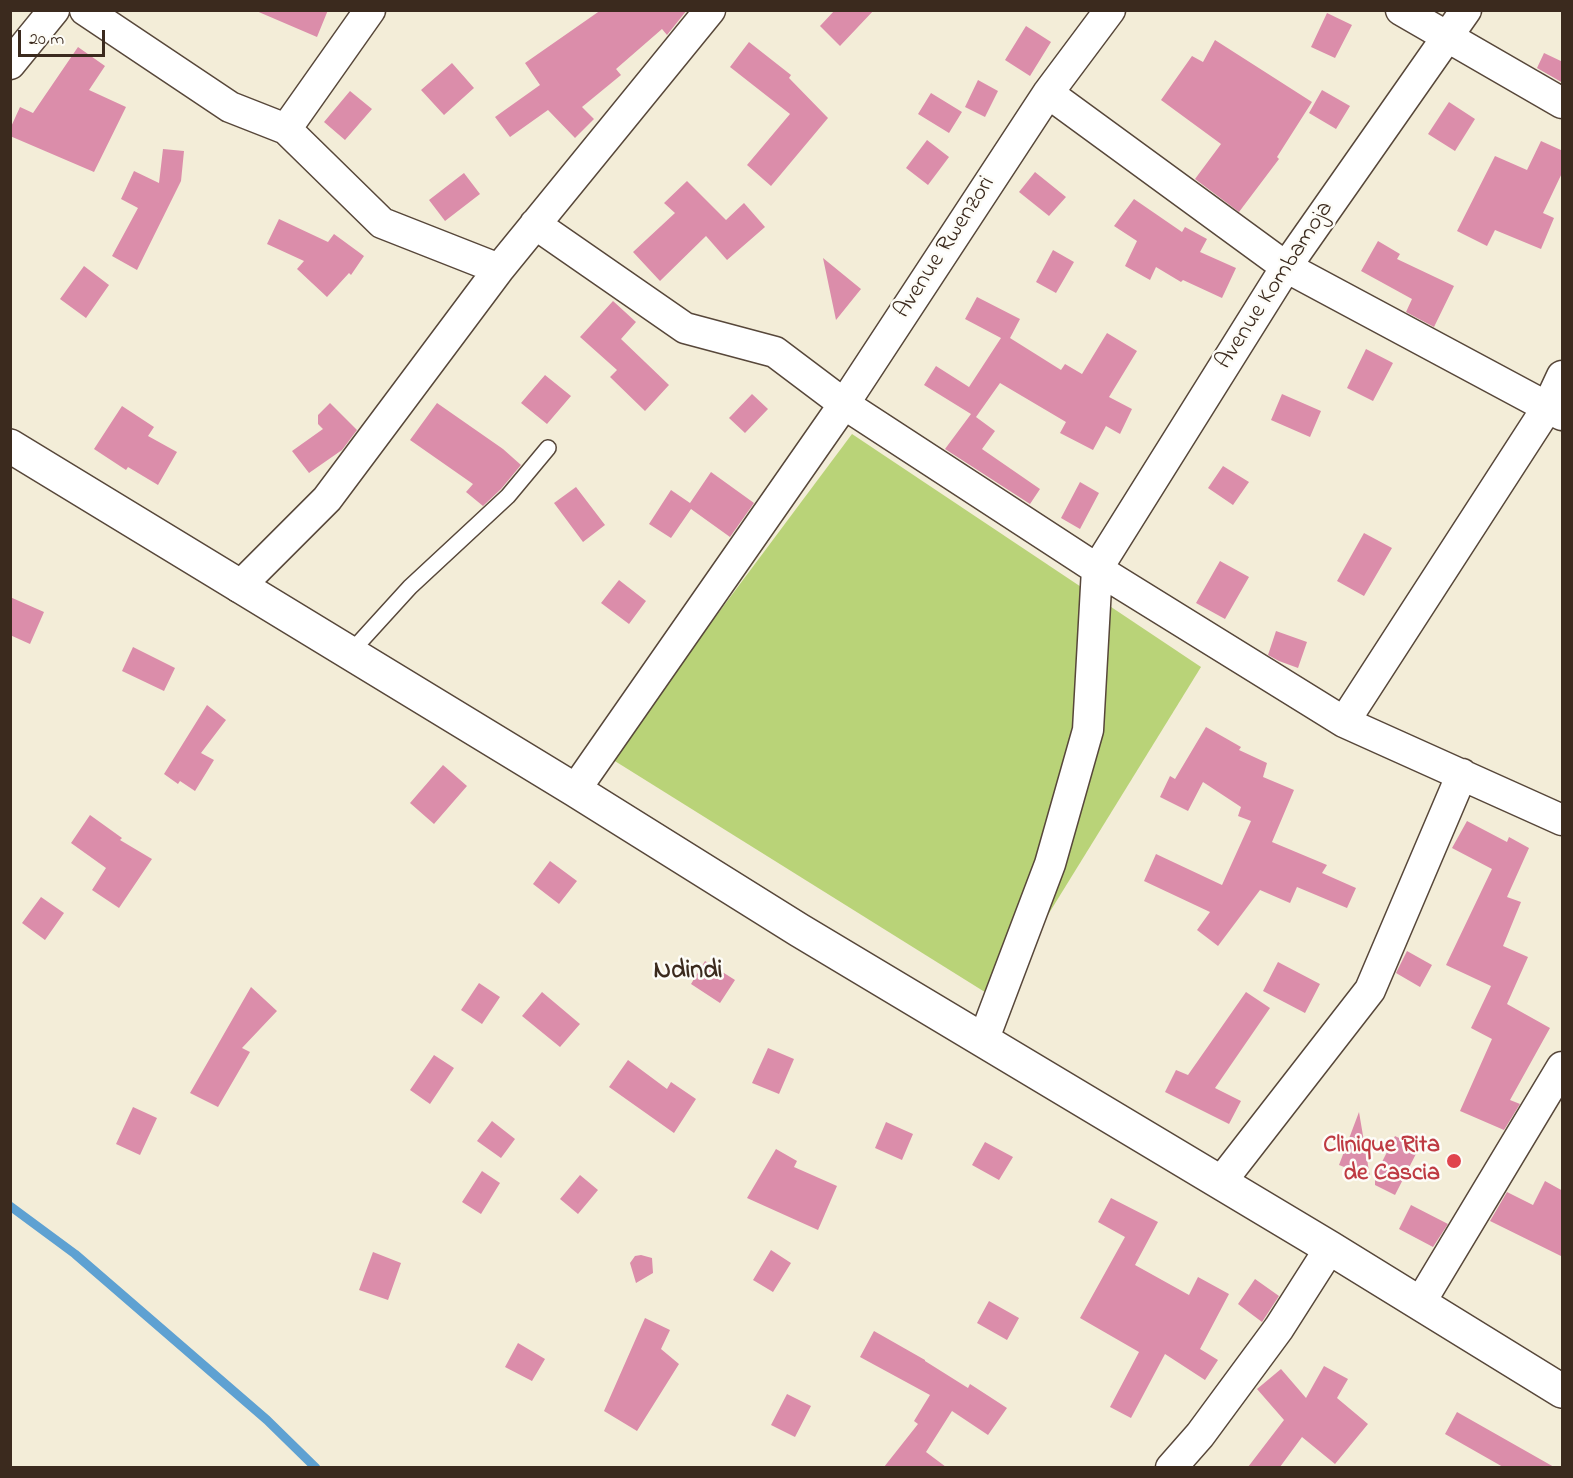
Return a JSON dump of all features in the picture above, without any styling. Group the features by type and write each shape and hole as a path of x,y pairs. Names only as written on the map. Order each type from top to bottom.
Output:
{"main road":[{"path":"10,446 575,790 799,930 1330,1248 1563,1391"}],"street":[{"path":"10,64 54,10"},
{"path":"85,10 230,107 286,129 382,223 499,269"},
{"path":"286,129 370,10"},
{"path":"239,587 327,499 499,269 710,10"},
{"name":"Avenue Rwenzori","path":"575,790 844,404 1048,93 1110,10"},
{"path":"1401,10 1446,38 1563,103"},
{"name":"Avenue Kombamoja","path":"1097,569 1286,267 1466,10"},
{"path":"1048,93 1286,267 1555,412"},
{"path":"535,224 685,328 775,352 844,404 1097,569 1344,722 1563,820"},
{"path":"1344,722 1555,412 1563,376"},
{"path":"983,1041 1050,864 1088,730 1097,569"},
{"path":"1220,1183 1370,990 1462,774"},
{"path":"1420,1303 1563,1067"},
{"path":"1171,1467 1200,1435 1279,1328 1330,1248"}],"lane":[{"path":"349,654 410,586 508,496 548,448"}],"green space":[{"path":"852,434 1201,667 996,999 610,758"}],"building":[{"path":"254,10 328,10 317,37"},
{"path":"601,10 687,10 667,35 662,29 616,69 621,75 582,107 594,119 575,138 548,110 510,137 495,117 540,85 525,63"},
{"path":"835,10 874,10 840,46 820,26"},
{"path":"1327,13 1352,25 1335,58 1311,47"},
{"path":"1026,26 1051,42 1030,76 1005,60"},
{"path":"1215,40 1312,102 1277,157 1279,159 1239,212 1195,179 1221,144 1161,100 1192,56 1203,62"},
{"path":"749,42 791,75 789,78 828,118 771,186 747,165 790,114 730,67"},
{"path":"78,47 105,66 89,90 126,107 94,172 10,136 10,129 20,107 33,113"},
{"path":"1544,53 1563,62 1563,83 1537,68"},
{"path":"452,63 474,88 444,115 421,90"},
{"path":"978,80 998,91 985,117 965,107"},
{"path":"1322,90 1350,106 1336,129 1309,113"},
{"path":"350,91 372,109 345,140 324,122"},
{"path":"931,93 962,112 949,133 918,114"},
{"path":"1449,102 1475,119 1455,151 1428,134"},
{"path":"927,140 949,157 928,185 906,168"},
{"path":"1541,141 1563,151 1563,171 1543,213 1554,218 1541,249 1495,230 1487,246 1457,231 1495,156 1527,170"},
{"path":"163,149 184,151 181,181 137,270 112,256 138,208 121,199 134,171 159,183"},
{"path":"1035,172 1066,197 1049,216 1019,192"},
{"path":"464,173 480,194 445,221 429,200"},
{"path":"687,181 726,220 744,203 765,227 727,260 706,236 660,281 633,252 675,213 664,203"},
{"path":"1134,199 1182,232 1185,227 1207,239 1200,252 1236,268 1222,298 1183,280 1181,282 1156,267 1150,280 1125,266 1137,241 1114,226"},
{"path":"279,219 328,242 334,234 364,256 351,275 349,273 327,297 297,269 304,261 267,244"},
{"path":"1378,241 1400,254 1397,259 1454,286 1434,327 1406,312 1412,299 1361,271"},
{"path":"1053,250 1074,262 1056,293 1036,282"},
{"path":"823,258 861,289 836,320"},
{"path":"84,266 109,285 86,318 60,299"},
{"path":"977,297 1020,319 1010,338 1061,370 1065,364 1082,374 1107,333 1137,351 1109,397 1132,409 1120,434 1106,426 1093,450 1060,433 1066,422 1000,383 976,417 995,431 982,449 1040,489 1030,504 945,449 971,414 924,385 936,366 969,387 1001,338 965,319"},
{"path":"613,301 636,322 621,339 669,385 645,411 610,377 617,370 580,337"},
{"path":"1366,349 1393,363 1373,401 1347,388"},
{"path":"545,375 571,396 547,424 521,403"},
{"path":"752,394 768,409 745,433 729,418"},
{"path":"1282,394 1321,411 1310,437 1271,420"},
{"path":"330,403 357,430 342,450 309,473 292,451 323,429 318,424 318,415"},
{"path":"437,403 503,449 521,465 483,506 466,492 473,484 410,440"},
{"path":"122,406 154,427 148,436 177,452 158,485 128,467 126,470 94,449"},
{"path":"1223,466 1249,482 1233,505 1208,488"},
{"path":"711,472 754,503 730,537 691,509 671,538 649,524 671,490 690,503"},
{"path":"1080,482 1099,493 1080,529 1061,518"},
{"path":"576,487 605,525 583,542 554,503"},
{"path":"1364,533 1392,548 1364,596 1337,581"},
{"path":"1220,561 1249,577 1225,619 1196,603"},
{"path":"619,580 646,601 629,624 601,603"},
{"path":"10,597 44,612 30,644 10,635"},
{"path":"1276,631 1307,642 1298,668 1268,655"},
{"path":"133,647 175,668 164,691 122,671"},
{"path":"207,705 226,720 201,753 214,760 195,791 180,781 178,784 164,774"},
{"path":"1206,727 1241,747 1239,750 1267,763 1263,777 1294,790 1272,842 1327,865 1322,873 1356,888 1347,908 1297,887 1290,903 1260,890 1218,946 1197,930 1210,912 1144,881 1156,854 1222,885 1251,821 1238,816 1241,807 1203,782 1188,811 1160,797 1170,776 1175,779"},
{"path":"443,765 467,786 434,824 410,803"},
{"path":"90,815 122,838 120,840 152,859 119,908 92,890 106,868 71,843"},
{"path":"1467,821 1507,842 1509,837 1529,848 1507,897 1521,902 1503,946 1528,957 1507,1004 1550,1028 1510,1100 1520,1104 1504,1130 1460,1111 1492,1039 1471,1028 1491,986 1446,965 1492,869 1452,848"},
{"path":"550,861 577,881 559,904 533,884"},
{"path":"41,897 64,913 45,940 22,923"},
{"path":"1407,951 1432,965 1420,987 1396,973"},
{"path":"705,961 735,980 720,1003 691,984"},
{"path":"1278,962 1320,984 1305,1013 1263,991"},
{"path":"479,983 500,997 482,1024 461,1010"},
{"path":"251,987 277,1011 242,1048 250,1052 218,1107 190,1093"},
{"path":"542,992 580,1024 560,1047 522,1016"},
{"path":"1246,992 1270,1008 1215,1088 1241,1101 1229,1124 1165,1092 1176,1070 1188,1075"},
{"path":"768,1048 794,1059 779,1094 752,1083"},
{"path":"434,1055 454,1068 430,1104 410,1090"},
{"path":"628,1060 667,1089 671,1082 696,1099 674,1133 609,1087"},
{"path":"133,1107 157,1118 140,1155 116,1144"},
{"path":"1359,1112 1370,1177 1339,1165"},
{"path":"492,1121 515,1139 501,1158 477,1141"},
{"path":"886,1122 913,1134 902,1160 875,1148"},
{"path":"1395,1136 1419,1148 1395,1195 1375,1185 1375,1176"},
{"path":"985,1142 1013,1157 999,1180 972,1165"},
{"path":"776,1149 797,1161 794,1167 837,1186 818,1230 747,1198"},
{"path":"482,1171 500,1183 481,1214 462,1202"},
{"path":"580,1175 598,1190 578,1214 560,1199"},
{"path":"1545,1181 1563,1191 1563,1257 1490,1221 1507,1192 1533,1205"},
{"path":"1111,1198 1158,1222 1135,1265 1189,1295 1198,1277 1229,1294 1200,1349 1218,1360 1205,1380 1165,1354 1131,1418 1110,1407 1139,1352 1080,1318 1125,1237 1098,1222"},
{"path":"1411,1205 1448,1224 1433,1247 1399,1229"},
{"path":"771,1250 791,1263 773,1292 753,1280"},
{"path":"373,1252 401,1263 388,1300 359,1290"},
{"path":"635,1256 652,1258 653,1273 636,1283 630,1263"},
{"path":"1255,1279 1279,1296 1262,1322 1238,1304"},
{"path":"989,1301 1019,1318 1007,1340 977,1323"},
{"path":"645,1318 670,1330 661,1349 679,1364 637,1431 604,1411"},
{"path":"874,1331 968,1388 970,1384 1007,1408 988,1435 952,1411 926,1452 946,1467 884,1467 918,1424 914,1421 930,1395 860,1357"},
{"path":"518,1343 545,1359 532,1381 505,1367"},
{"path":"1324,1366 1348,1379 1337,1398 1368,1424 1335,1464 1302,1437 1280,1467 1248,1467 1284,1420 1257,1389 1281,1369 1306,1398"},
{"path":"787,1394 811,1406 795,1437 771,1425"},
{"path":"1457,1412 1554,1467 1503,1467 1445,1434"}],"waterway":[{"path":"10,1206 75,1254 267,1420 316,1468"}],"place":[{"name":"Clinique Rita de Cascia","path":"1454,1161"}],"district":[{"name":"Ndindi","path":"688,973"}]}
